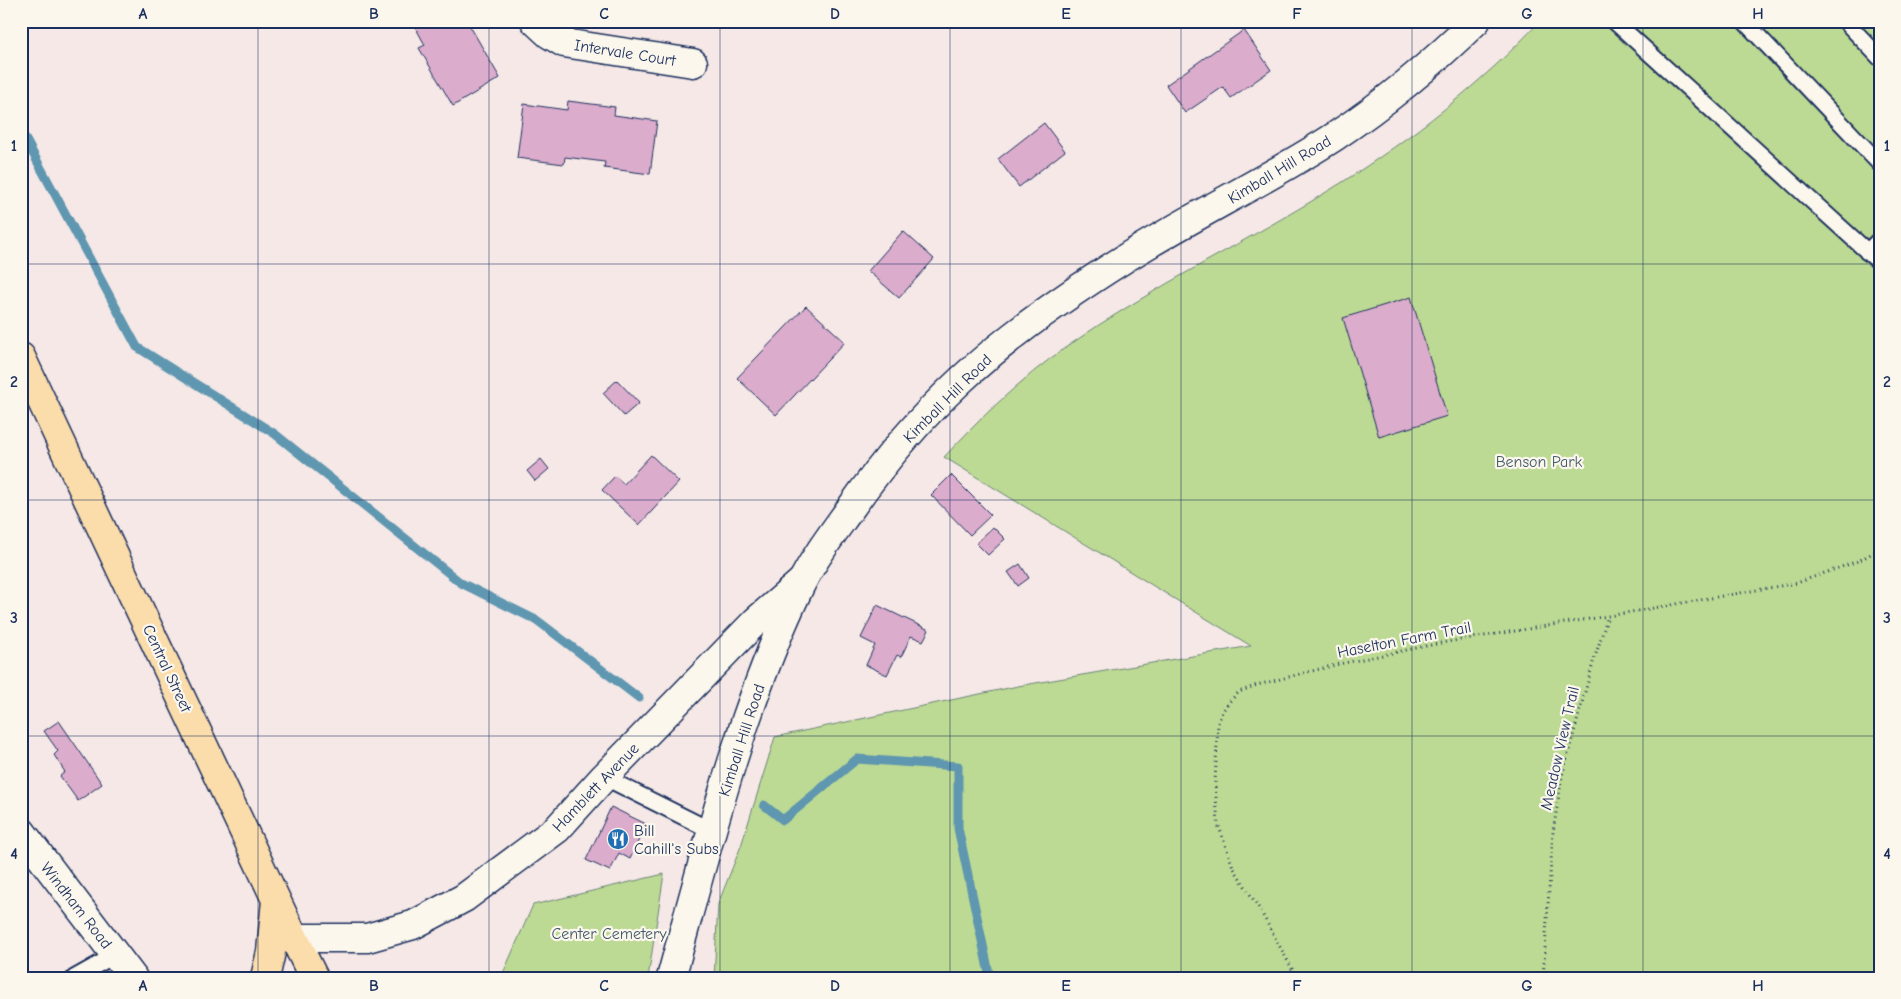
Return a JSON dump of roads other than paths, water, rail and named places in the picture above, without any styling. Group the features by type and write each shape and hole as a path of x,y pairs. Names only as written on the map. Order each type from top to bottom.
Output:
{"main road":[{"name":"Central Street","path":"21,358 314,978"},
{"path":"265,978 271,952 276,898"}],"street":[{"name":"Intervale Court","path":"535,21 549,34 564,43 693,62"},
{"name":"Kimball Hill Road","path":"671,978 712,831 747,720 769,656 801,582 871,479 914,427 962,379 1014,335 1069,294 1127,257 1246,190 1334,137 1391,97 1476,21"},
{"name":"Hamblett Avenue","path":"294,938 367,938 413,925 464,898 557,829 604,777 756,621 801,582"},
{"name":"Windham Road","path":"21,831 133,978"}],"lane":[{"path":"1614,21 1880,263"},
{"path":"1744,21 1880,164"},
{"path":"1845,21 1880,58"},
{"path":"1867,252 1880,239"},
{"path":"604,777 712,831"},
{"path":"74,978 115,955"}],"waterway":[{"path":"21,131 137,347 275,434 461,583 538,621 639,698"},
{"path":"764,805 783,820 857,759 958,766 958,828 990,978"}],"place":[{"name":"Bill Cahill's Subs","path":"618,839"}],"park label":[{"name":"Benson Park","path":"1539,461"},
{"name":"Center Cemetery","path":"609,933"}]}
